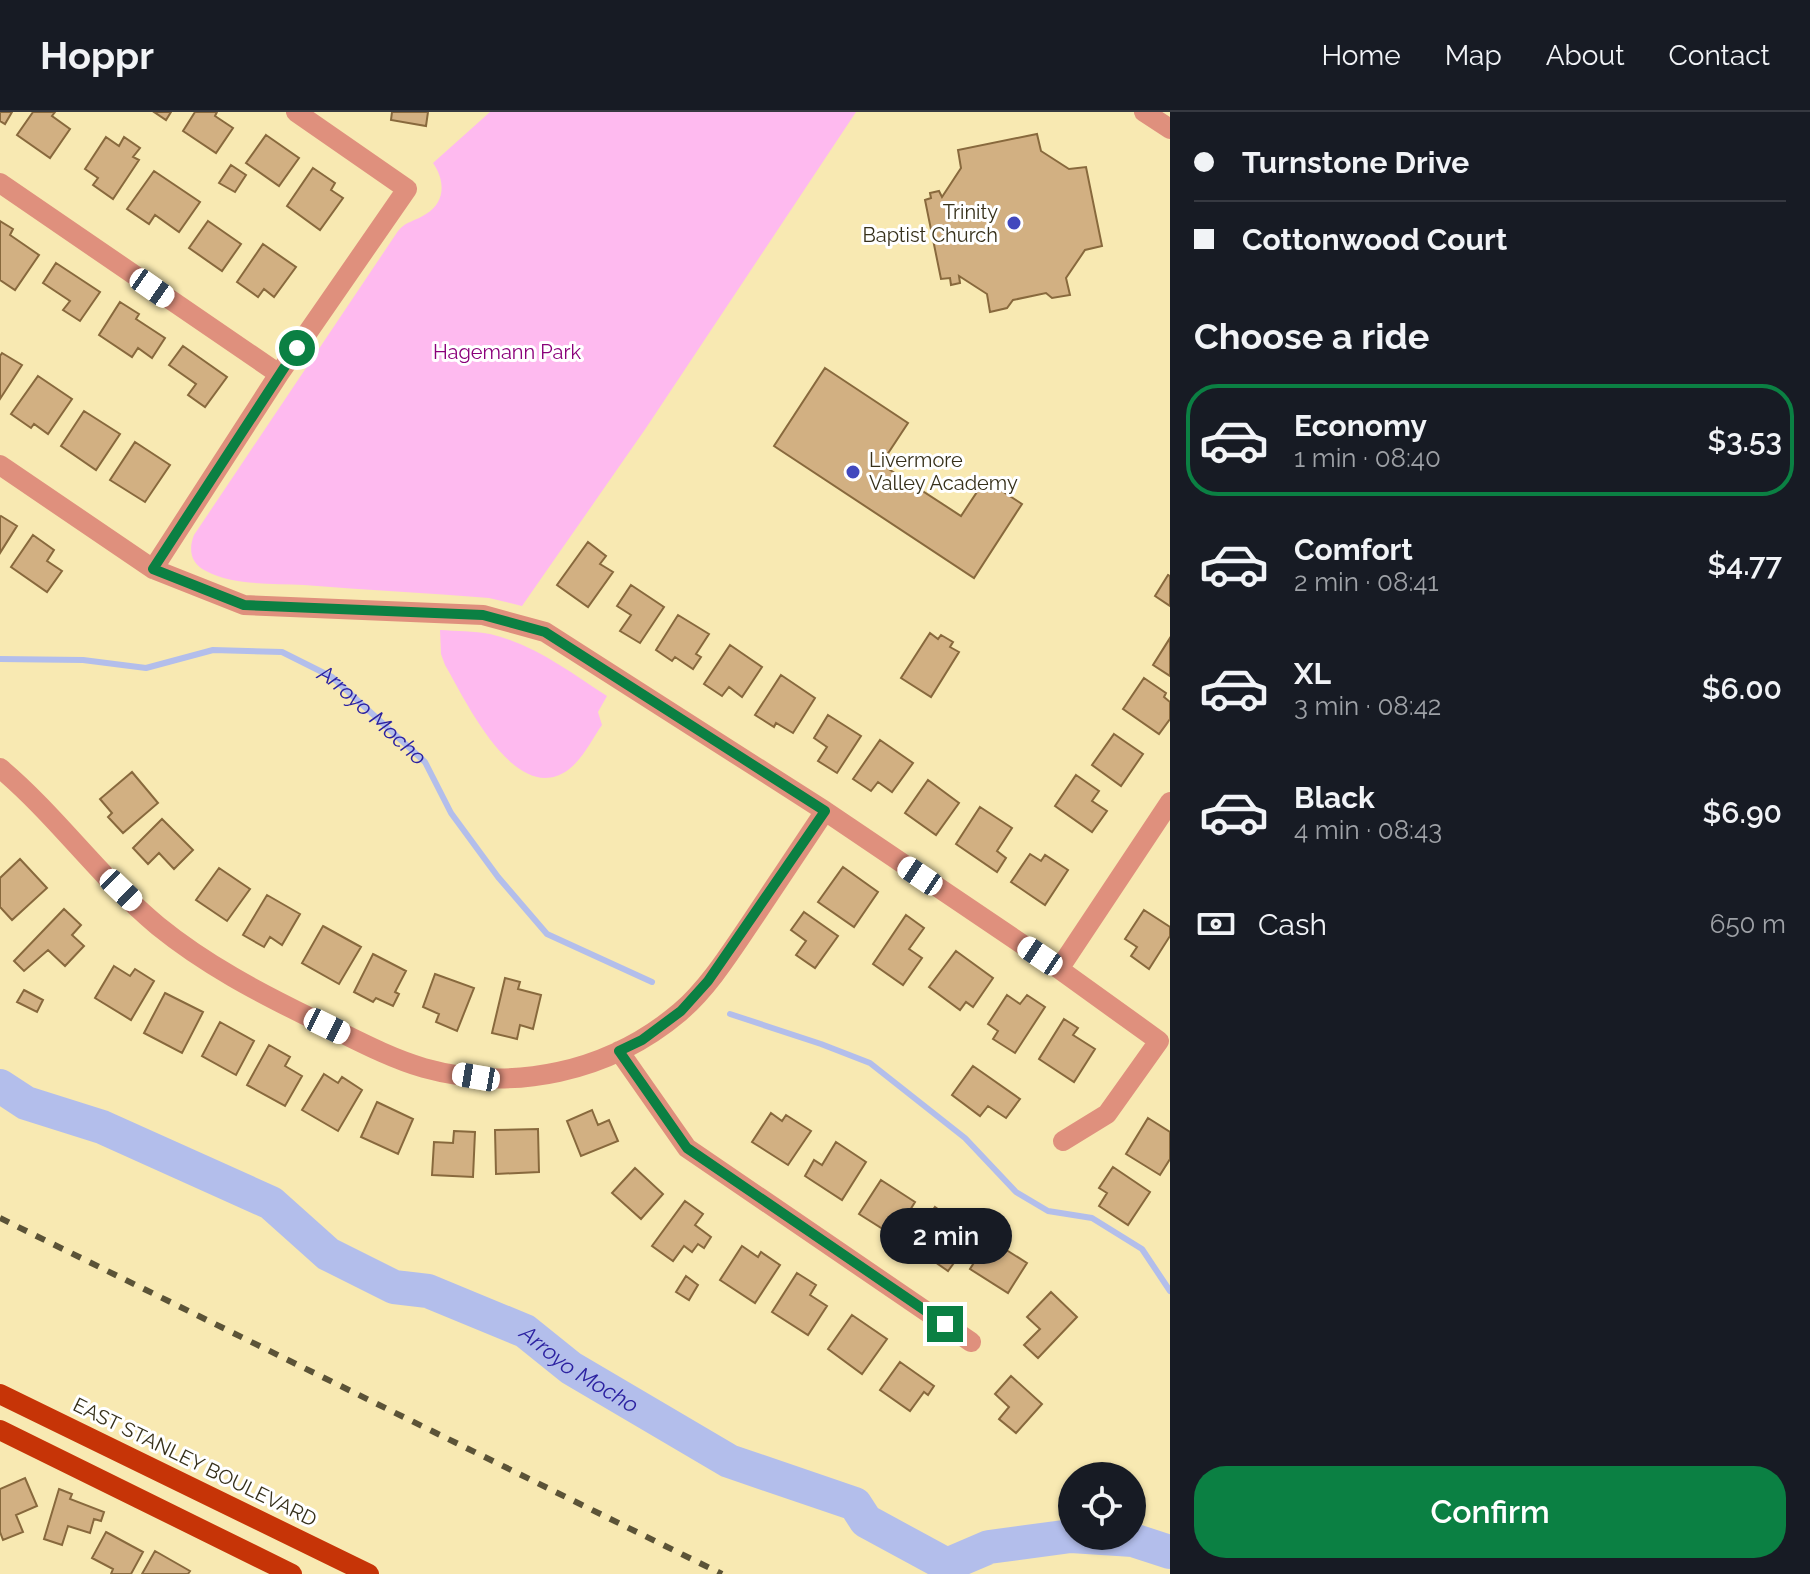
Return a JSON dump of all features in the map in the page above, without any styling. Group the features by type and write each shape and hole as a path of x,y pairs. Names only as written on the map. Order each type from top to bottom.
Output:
{"main road":[{"name":"EAST STANLEY BOULEVARD","path":"0,1394 369,1574"},
{"path":"0,1430 292,1574"}],"street":[{"path":"1144,112 1170,129"},
{"path":"153,569 279,374 407,189 303,114"},
{"path":"0,183 279,374"},
{"path":"0,465 153,569 244,605 483,615 545,632 825,811 1059,969 1159,1041 1107,1114 1063,1141"},
{"path":"0,768 34,796 104,873 156,924 246,987 381,1052 424,1068 476,1077 519,1079 571,1071 642,1040 681,1011 708,981 825,811"},
{"path":"1059,969 1170,802"},
{"path":"619,1051 687,1148 971,1342"}],"green space":[{"name":"Hagemann Park","path":"490,112 856,112 646,428 522,606 489,598 241,581 217,576 201,568 192,556 194,535 398,231 433,209 437,203 442,190 440,176 433,163"},
{"path":"440,630 490,634 522,645 607,696 598,712 602,725 583,755 568,770 548,778 529,774 511,762 479,723 445,665 441,654"}],"building":[{"path":"0,112 12,112 5,124 0,121"},
{"path":"33,112 55,112 52,116 70,129 50,158 17,135"},
{"path":"154,112 171,112 166,120"},
{"path":"195,112 217,112 215,116 233,128 216,153 183,131"},
{"path":"392,112 428,112 426,126 391,120"},
{"name":"Trinity Baptist Church","path":"1037,134 1041,151 1069,169 1086,167 1102,246 1085,250 1066,278 1070,295 1052,298 1046,293 1013,300 1007,308 990,312 987,294 959,276 960,283 951,285 950,278 941,279 925,200 931,198 930,193 939,191 942,197 961,168 958,150"},
{"path":"266,135 299,158 279,186 246,163"},
{"path":"106,137 119,146 124,137 140,148 133,157 139,160 113,199 93,185 98,178 85,169"},
{"path":"231,165 246,175 235,192 219,183"},
{"path":"313,168 335,183 331,190 343,198 320,230 287,206"},
{"path":"154,171 200,202 179,232 155,215 149,224 127,209"},
{"path":"0,221 13,229 10,235 39,255 15,290 0,280"},
{"path":"208,221 241,244 222,271 189,248"},
{"path":"263,244 296,267 274,297 264,289 258,297 237,282"},
{"path":"56,263 100,292 80,321 63,310 70,301 43,283"},
{"path":"120,302 139,314 136,319 165,338 152,358 138,348 132,357 99,335"},
{"path":"183,346 227,377 205,407 188,395 196,384 169,365"},
{"path":"2,353 22,365 0,399 0,356"},
{"name":"Livermore Valley Academy","path":"825,368 908,423 881,464 961,516 985,480 1022,504 974,578 774,446"},
{"path":"38,376 72,399 48,434 34,424 31,428 11,414"},
{"path":"84,411 120,434 96,470 61,446"},
{"path":"135,442 170,465 145,502 110,480"},
{"path":"0,517 17,526 0,553"},
{"path":"33,535 54,550 47,561 62,571 47,592 11,567"},
{"path":"588,542 606,556 600,564 613,572 588,607 557,585"},
{"path":"1170,576 1170,606 1155,596"},
{"path":"631,585 664,607 640,643 620,631 631,615 617,606"},
{"path":"678,615 709,634 696,654 701,657 693,669 675,657 672,661 656,650"},
{"path":"930,633 938,639 941,635 953,642 950,647 959,652 931,697 901,678"},
{"path":"1170,638 1170,676 1153,665"},
{"path":"730,645 762,667 742,697 729,687 722,696 704,684"},
{"path":"781,675 815,698 793,733 776,723 774,727 755,715"},
{"path":"1144,678 1166,693 1164,697 1170,702 1170,719 1159,734 1123,709"},
{"path":"828,715 861,736 837,773 818,761 827,747 814,738"},
{"path":"1114,734 1143,754 1121,786 1092,765"},
{"path":"880,740 913,763 892,792 878,782 871,791 853,779"},
{"path":"132,772 158,803 123,833 108,817 112,813 100,799"},
{"path":"1076,775 1099,791 1092,801 1107,811 1092,832 1055,806"},
{"path":"928,780 959,803 936,835 905,813"},
{"path":"980,807 1012,828 997,851 1006,858 997,872 956,844"},
{"path":"162,819 193,850 174,869 159,853 148,864 133,848"},
{"path":"1030,854 1041,861 1045,855 1068,870 1045,905 1011,882"},
{"path":"20,859 47,888 12,920 0,907 0,878"},
{"path":"843,867 878,892 854,927 818,902"},
{"path":"219,868 250,889 227,921 196,900"},
{"path":"267,895 300,914 282,945 270,937 264,947 243,935"},
{"path":"64,909 81,925 72,935 84,946 65,966 48,950 24,971 14,961"},
{"path":"1144,910 1170,927 1170,936 1149,969 1131,956 1137,947 1125,939"},
{"path":"804,912 838,936 815,968 796,955 806,941 791,930"},
{"path":"906,915 924,928 909,949 922,958 903,985 873,964"},
{"path":"323,926 361,947 339,984 302,963"},
{"path":"956,951 993,978 973,1007 966,1002 960,1010 929,987"},
{"path":"373,954 406,971 395,992 399,994 393,1006 376,998 373,1002 354,992"},
{"path":"114,966 130,976 135,969 154,981 131,1020 95,998"},
{"path":"435,974 474,988 457,1031 436,1022 439,1014 423,1007"},
{"path":"505,978 520,982 518,989 541,995 533,1029 520,1025 517,1039 492,1033"},
{"path":"24,990 43,1000 37,1012 17,1002"},
{"path":"165,993 203,1012 182,1053 144,1033"},
{"path":"1007,995 1020,1004 1027,995 1045,1007 1015,1053 993,1039 998,1031 988,1024"},
{"path":"1064,1019 1078,1028 1073,1035 1095,1049 1074,1082 1039,1059"},
{"path":"220,1022 254,1041 236,1075 202,1056"},
{"path":"269,1045 290,1057 285,1066 302,1076 285,1106 247,1085"},
{"path":"973,1066 1020,1099 1006,1118 988,1106 980,1116 952,1095"},
{"path":"324,1074 338,1083 342,1077 362,1090 338,1131 302,1110"},
{"path":"377,1102 413,1119 398,1154 361,1137"},
{"path":"592,1110 598,1125 609,1120 618,1141 581,1156 567,1121"},
{"path":"771,1113 782,1121 786,1115 811,1131 788,1165 752,1142"},
{"path":"1148,1118 1170,1132 1170,1159 1160,1175 1126,1154"},
{"path":"538,1129 539,1172 496,1174 495,1130"},
{"path":"454,1131 475,1132 473,1177 432,1175 434,1142 453,1143"},
{"path":"836,1142 866,1162 842,1200 805,1176 814,1160 822,1165"},
{"path":"1113,1167 1150,1192 1128,1225 1099,1206 1107,1193 1099,1188"},
{"path":"635,1168 663,1194 641,1219 612,1193"},
{"path":"881,1180 915,1202 894,1236 859,1214"},
{"path":"685,1201 703,1214 695,1225 711,1237 704,1248 698,1244 692,1252 684,1246 673,1261 652,1246"},
{"path":"935,1207 964,1227 949,1249 959,1256 948,1271 909,1244"},
{"path":"989,1239 1027,1263 1008,1293 970,1269"},
{"path":"742,1246 758,1257 761,1252 780,1265 755,1303 720,1280"},
{"path":"797,1273 816,1285 810,1295 827,1306 808,1335 772,1312"},
{"path":"686,1276 698,1285 689,1300 676,1292"},
{"path":"1051,1292 1077,1317 1038,1358 1024,1345 1040,1329 1027,1317"},
{"path":"852,1315 887,1339 862,1374 828,1349"},
{"path":"900,1362 934,1386 928,1395 924,1392 910,1411 880,1390"},
{"path":"1011,1376 1042,1404 1016,1433 999,1419 1009,1407 995,1394"},
{"path":"25,1478 37,1506 16,1515 23,1532 3,1540 0,1532 0,1489"},
{"path":"59,1489 72,1494 70,1499 104,1512 101,1521 94,1519 90,1533 68,1526 62,1545 44,1539"},
{"path":"106,1532 143,1552 131,1574 111,1574 113,1569 92,1558"},
{"path":"155,1551 190,1571 188,1574 142,1574"}],"waterway":[{"name":"Arroyo Mocho","path":"0,659 83,660 146,668 213,650 282,652 332,677 425,762 451,813 498,877 547,934 652,982"},
{"name":"Arroyo Mocho","path":"730,1014 870,1063 965,1138 1016,1192 1048,1211 1092,1218 1142,1249 1170,1291"},
{"name":"Arroyo Mocho","path":"0,1086 26,1103 102,1127 271,1203 328,1254 394,1287 428,1291 525,1331 571,1368 729,1461 855,1504 866,1521 947,1565 989,1547 1071,1536 1133,1540 1170,1552"}],"railway":[{"path":"0,1218 722,1574"}],"place":[{"name":"Trinity Baptist Church","path":"1014,223"},
{"name":"Livermore Valley Academy","path":"853,472"}],"route":[{"path":"297,348 153,569 244,605 483,615 545,632 825,811 708,981 681,1011 642,1040 619,1051 687,1148 945,1324"}]}
